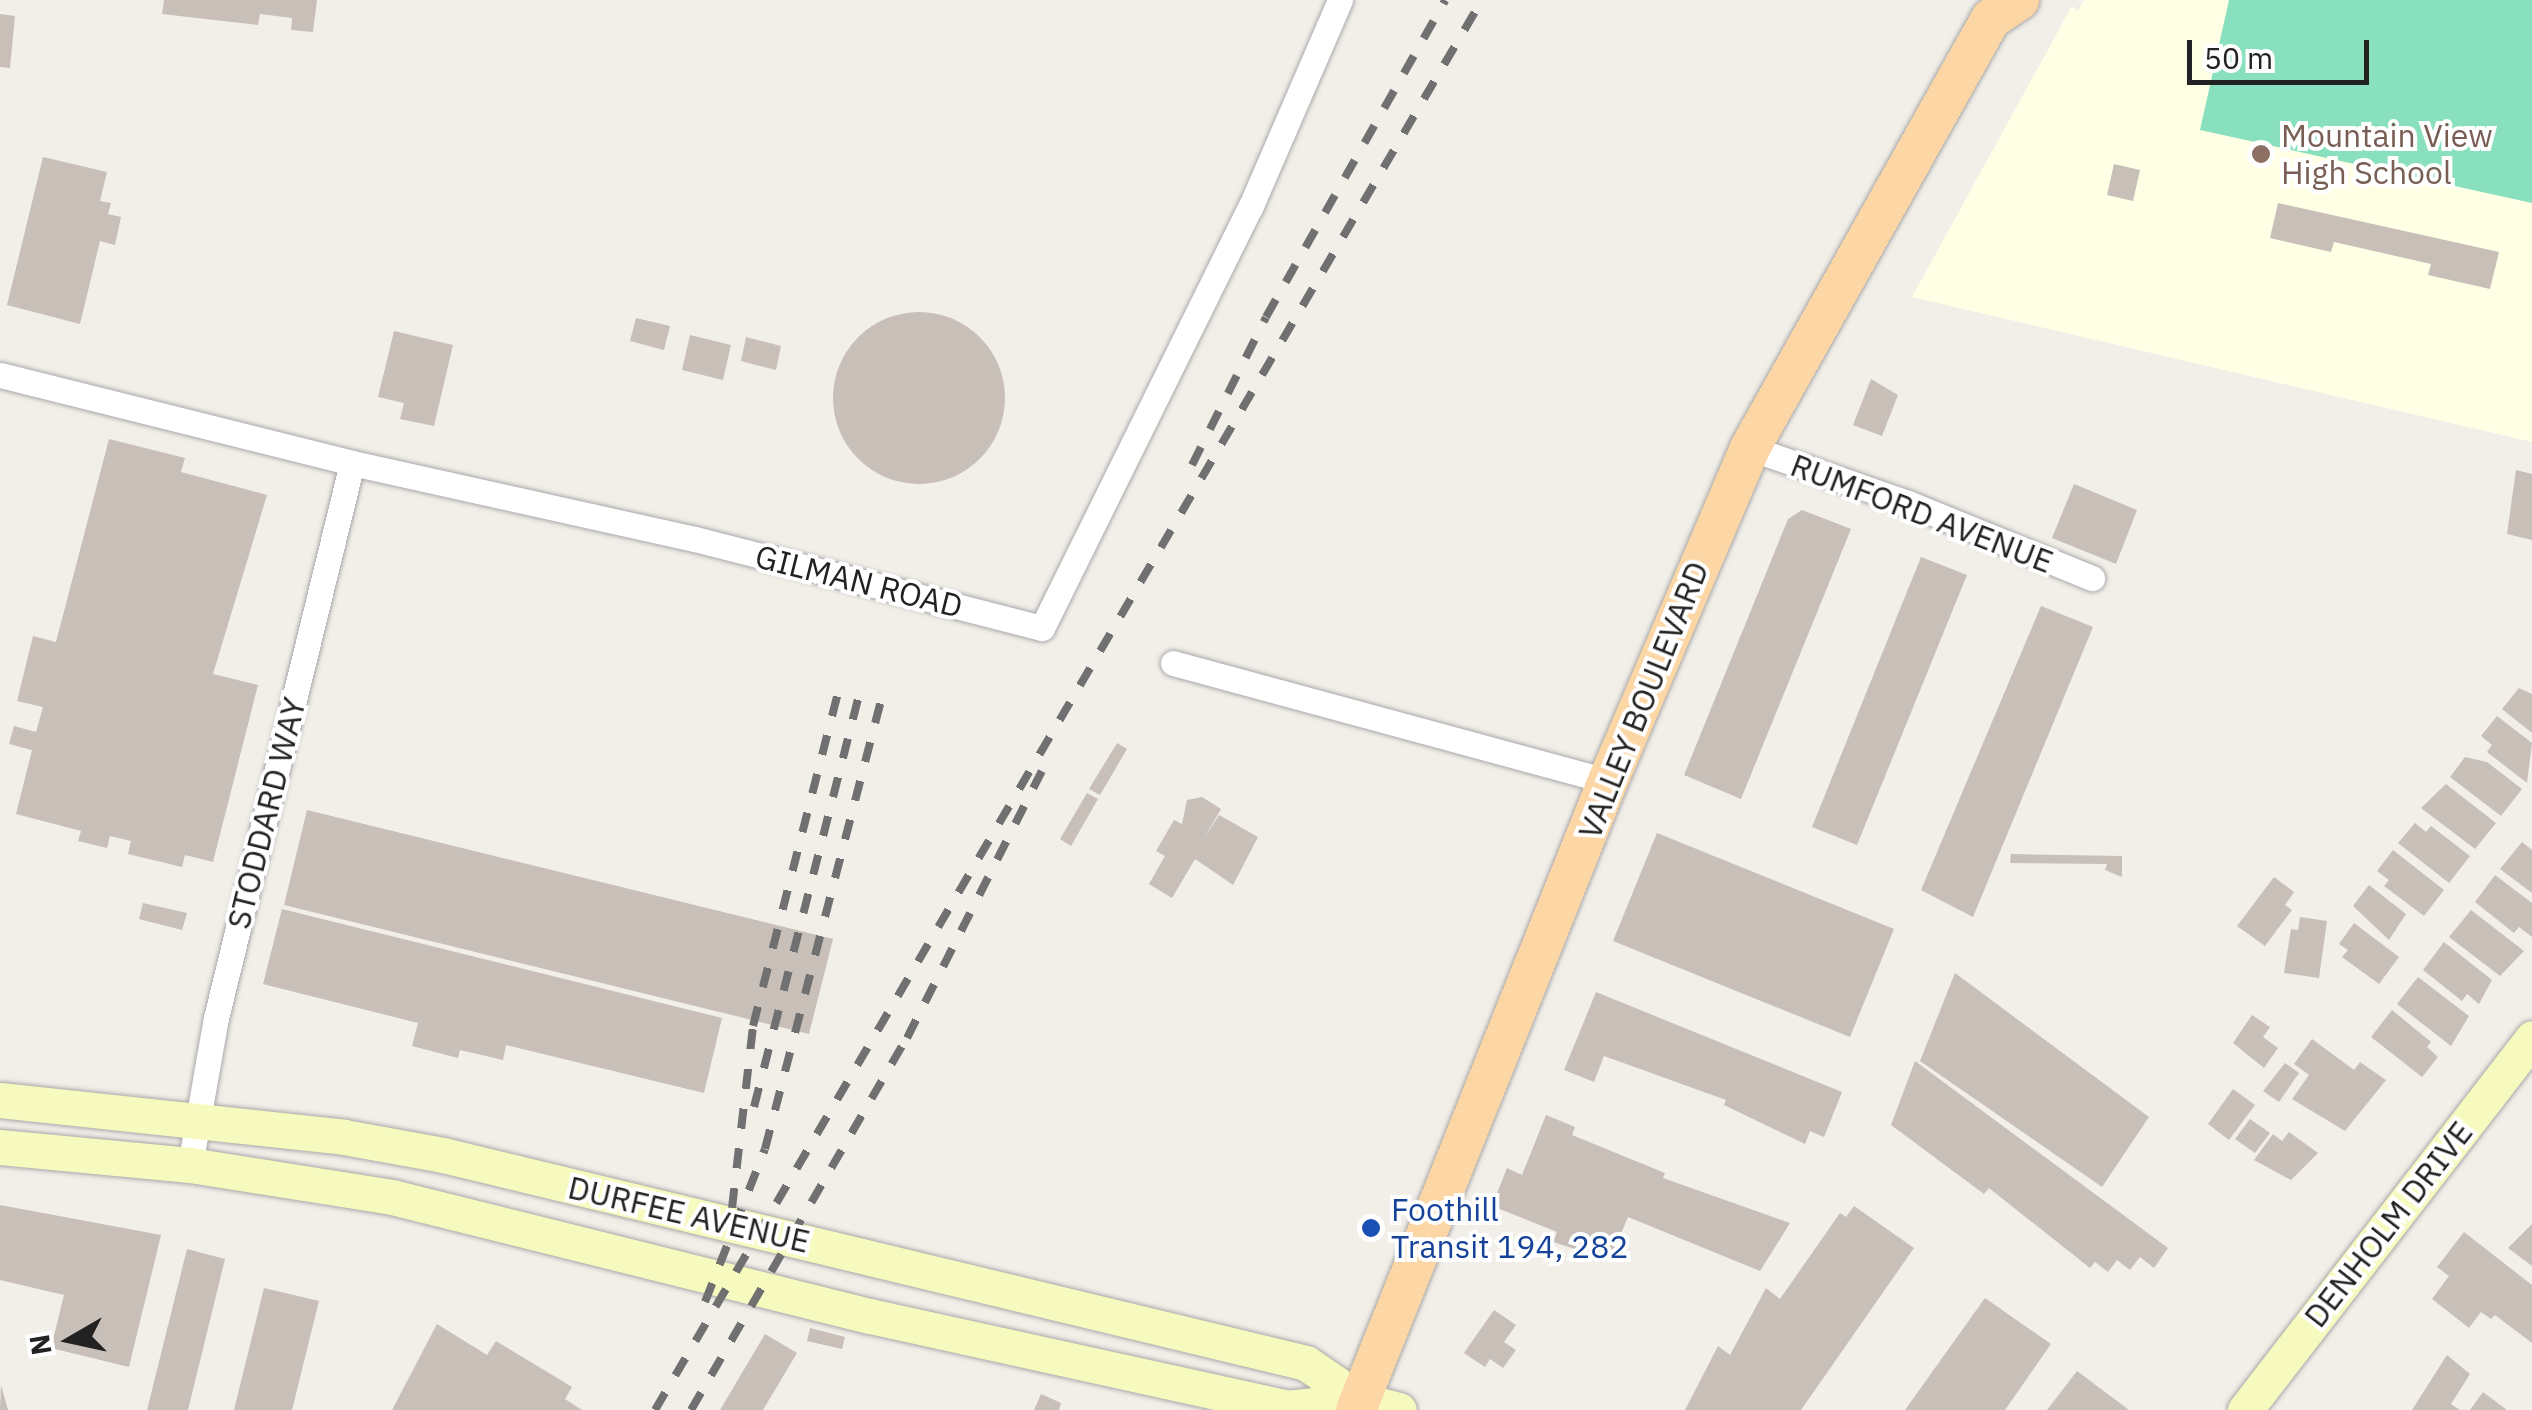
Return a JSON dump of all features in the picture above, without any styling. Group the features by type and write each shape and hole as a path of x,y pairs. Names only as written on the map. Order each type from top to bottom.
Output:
{"main road":[{"name":"VALLEY BOULEVARD","path":"1358,1405 1608,781 1750,448 2000,6"},
{"name":"DENHOLM DRIVE","path":"2245,1410 2532,1038"},
{"name":"DURFEE AVENUE","path":"0,1100 443,1154 1306,1363 1358,1405"},
{"name":"DURFEE AVENUE","path":"0,1147 190,1166 392,1197 870,1316 1286,1408 1358,1405 1398,1410"}],"street":[{"name":"GILMAN ROAD","path":"0,375 352,463 695,538 1042,628 1250,208 1340,0"},
{"name":"RUMFORD AVENUE","path":"1750,448 1908,503 2092,578"},
{"name":"STODDARD WAY","path":"190,1166 216,1018 352,463"},
{"path":"1173,663 1608,781"}],"shaded area":[{"name":"Mountain View High School","path":"2084,0 2532,0 2532,442 1912,297 2072,6 2078,11"}],"green space":[{"path":"2229,0 2532,0 2532,203 2200,130"}],"building":[{"path":"164,0 317,0 313,32 291,30 292,18 260,14 258,25 162,14"},
{"path":"0,14 15,16 10,68 0,67"},
{"path":"43,157 107,172 100,201 111,203 108,214 121,217 115,245 100,241 80,324 7,305"},
{"path":"2114,164 2140,170 2133,201 2107,195"},
{"path":"2278,203 2499,252 2490,289 2428,275 2431,264 2334,242 2331,252 2270,238"},
{"path":"919,312 952,319 980,337 998,365 1005,398 998,431 980,459 952,477 919,484 886,477 858,459 840,431 833,398 840,365 858,337 886,319"},
{"path":"636,318 670,326 664,350 630,341"},
{"path":"394,331 453,345 434,426 400,419 404,403 378,397"},
{"path":"690,335 731,345 723,380 682,370"},
{"path":"746,337 781,346 776,370 741,361"},
{"path":"1871,379 1898,395 1882,436 1853,425"},
{"path":"109,439 185,458 181,472 267,495 213,674 258,685 213,862 185,855 182,867 128,854 131,841 110,836 107,848 78,841 81,831 16,814 32,750 9,744 14,726 36,732 43,707 17,701 33,636 56,642"},
{"path":"2516,470 2532,474 2532,540 2507,534"},
{"path":"2074,484 2137,510 2116,564 2052,538"},
{"path":"1802,510 1851,529 1741,799 1684,775 1788,519"},
{"path":"1921,557 1967,575 1857,845 1812,827"},
{"path":"2041,606 2093,627 1973,917 1921,890"},
{"path":"2519,688 2532,694 2532,733 2502,709"},
{"path":"2497,716 2532,743 2527,783 2487,752 2492,745 2481,736"},
{"path":"1117,743 1127,749 1100,795 1089,789"},
{"path":"2465,757 2487,762 2522,789 2501,816 2450,777"},
{"path":"2446,784 2496,823 2475,849 2421,808"},
{"path":"1087,793 1098,799 1071,846 1060,839"},
{"path":"1202,797 1221,809 1204,838 1219,815 1258,837 1233,885 1195,859 1172,898 1149,884 1165,856 1156,851 1174,820 1182,824 1187,800"},
{"path":"307,810 833,939 809,1034 284,905"},
{"path":"2415,823 2426,832 2431,826 2470,856 2449,883 2398,843"},
{"path":"1657,833 1894,929 1850,1037 1613,941"},
{"path":"2522,842 2532,850 2532,893 2500,869"},
{"path":"2393,850 2444,890 2424,916 2384,886 2389,880 2377,871"},
{"path":"2011,854 2122,856 2122,877 2105,870 2107,864 2010,863"},
{"path":"2495,875 2532,903 2532,937 2519,927 2514,933 2475,902"},
{"path":"2274,877 2294,892 2285,905 2292,910 2265,946 2237,926"},
{"path":"2369,885 2406,914 2389,940 2353,906"},
{"path":"143,903 187,913 182,930 139,919"},
{"path":"282,909 722,1018 704,1093 506,1045 503,1060 460,1050 458,1058 412,1046 418,1023 263,984"},
{"path":"2471,910 2524,951 2500,976 2449,937"},
{"path":"2300,917 2327,921 2319,978 2284,973 2291,929 2298,930"},
{"path":"2354,923 2399,957 2379,984 2342,957 2348,950 2339,944"},
{"path":"2444,942 2492,980 2479,1004 2467,994 2462,1001 2423,970"},
{"path":"1955,973 2149,1117 2102,1187 1920,1061"},
{"path":"2418,977 2469,1016 2451,1046 2397,1004"},
{"path":"1596,992 1842,1092 1824,1137 1810,1131 1805,1144 1724,1105 1726,1100 1604,1056 1594,1082 1564,1070"},
{"path":"2392,1010 2431,1042 2427,1047 2438,1057 2422,1077 2371,1037"},
{"path":"2252,1015 2270,1027 2263,1037 2278,1048 2264,1068 2233,1043"},
{"path":"2312,1039 2354,1070 2360,1062 2386,1080 2345,1131 2292,1099 2309,1075 2294,1064"},
{"path":"1915,1061 2168,1248 2154,1268 2140,1257 2130,1270 2117,1260 2108,1272 2095,1262 2090,1268 1989,1188 1984,1194 1891,1125"},
{"path":"2285,1063 2299,1073 2279,1102 2263,1091"},
{"path":"2233,1089 2255,1105 2229,1140 2208,1124"},
{"path":"1546,1115 1575,1127 1572,1135 1665,1173 1663,1178 1790,1223 1760,1271 1628,1217 1610,1260 1553,1242 1557,1232 1492,1206 1507,1168 1522,1175"},
{"path":"2250,1119 2270,1133 2255,1153 2235,1139"},
{"path":"2289,1132 2318,1153 2291,1180 2254,1160 2273,1134 2282,1141"},
{"path":"0,1205 161,1235 129,1367 51,1348 64,1295 0,1280"},
{"path":"1854,1206 1914,1248 1801,1410 1685,1410 1718,1346 1730,1355 1766,1288 1780,1299 1840,1213 1846,1217"},
{"path":"2532,1224 2532,1266 2508,1248"},
{"path":"2464,1232 2532,1285 2532,1343 2495,1315 2491,1319 2481,1312 2469,1328 2432,1299 2449,1276 2437,1267"},
{"path":"187,1249 225,1259 188,1410 147,1410"},
{"path":"264,1288 319,1301 292,1410 234,1410"},
{"path":"1985,1298 2051,1344 2005,1410 1905,1410"},
{"path":"1494,1310 1516,1325 1504,1342 1516,1350 1503,1368 1490,1359 1485,1367 1464,1353"},
{"path":"437,1324 487,1355 496,1341 572,1387 565,1399 582,1410 392,1410"},
{"path":"810,1328 845,1337 842,1349 807,1341"},
{"path":"765,1334 797,1353 763,1410 720,1410"},
{"path":"2447,1355 2470,1374 2451,1404 2460,1410 2412,1410"},
{"path":"2077,1371 2129,1410 2047,1410"},
{"path":"1,1385 8,1410 0,1410"},
{"path":"2483,1392 2507,1410 2470,1410"},
{"path":"1041,1394 1061,1403 1059,1410 1034,1410"}],"railway":[{"path":"1192,465 1266,317 1445,0"},
{"path":"655,1410 1482,0"},
{"path":"732,1208 753,1026 840,685"},
{"path":"754,1107 860,690"},
{"path":"705,1302 765,1149 883,693"},
{"path":"691,1410 907,1038 1042,771"}],"place":[{"name":"Mountain View High School","path":"2261,154"},
{"name":"Foothill Transit 194, 282","path":"1371,1228"}]}
